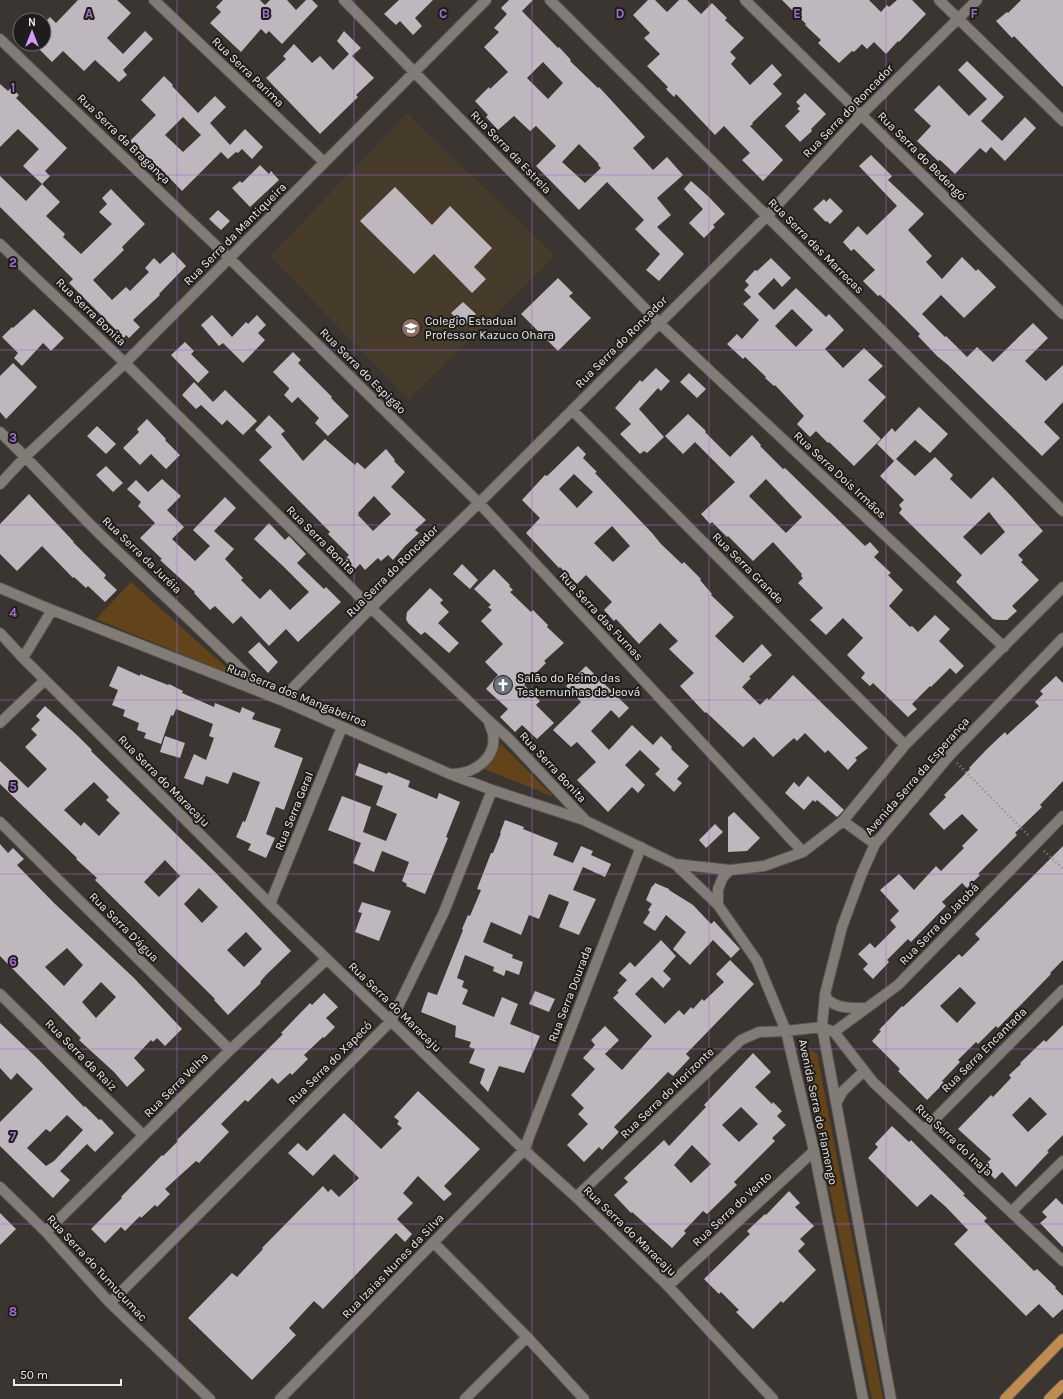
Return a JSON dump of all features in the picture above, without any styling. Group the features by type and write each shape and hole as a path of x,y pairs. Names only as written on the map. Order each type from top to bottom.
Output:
{"main road":[{"path":"1005,1399 1063,1339"},
{"path":"1049,1399 1063,1385"}],"street":[{"name":"Rua Serra Parima","path":"154,0 324,162"},
{"name":"Rua Serra da Estrela","path":"344,0 659,323"},
{"name":"Rua Serra da Mantiqueira","path":"0,484 26,456 125,363 486,0"},
{"name":"Rua Serra das Marrecas","path":"550,0 1063,511"},
{"name":"Rua Serra do Bedengó","path":"745,0 1063,314"},
{"path":"939,0 1063,121"},
{"name":"Rua Serra do Roncador","path":"281,700 371,608 479,503 767,216 861,115 977,0"},
{"name":"Rua Serra da Bragança","path":"0,39 229,258"},
{"name":"Rua Serra Bonita","path":"0,244 125,363 371,608 507,737 586,821 675,864"},
{"name":"Rua Serra do Espigão","path":"229,258 479,503"},
{"name":"Rua Serra Dois Irmãos","path":"659,323 1004,647"},
{"name":"Rua Serra Grande","path":"572,410 905,745"},
{"name":"Rua Serra da Juréia","path":"0,432 26,456 109,543 220,648 267,696"},
{"name":"Rua Serra das Furnas","path":"479,503 803,852"},
{"name":"Avenida Serra da Esperança","path":"675,864 730,870 764,866 803,852 843,821 905,745 1063,587"},
{"name":"Rua Serra dos Mangabeiros","path":"0,588 267,696 281,700 450,774 492,790 586,821"},
{"path":"23,658 52,610"},
{"name":"Rua Serra do Maracaju","path":"0,633 23,658 270,904 524,1150 576,1197 668,1286 773,1399"},
{"name":"Avenida Serra da Esperança","path":"822,1027 825,994 842,927 862,873 875,844 950,755 1063,638"},
{"path":"0,723 45,680"},
{"path":"450,774 459,774 471,771 480,766 490,754 493,734 488,720"},
{"name":"Rua Serra Geral","path":"270,904 342,727"},
{"name":"Rua Serra do Xapecó","path":"110,1303 390,1021 444,912 492,790"},
{"name":"Rua Serra do Jatobá","path":"834,1032 898,985 1063,816"},
{"path":"843,821 875,844"},
{"name":"Rua Serra D'água","path":"0,822 230,1050"},
{"name":"Rua Serra Dourada","path":"524,1150 641,847"},
{"name":"Avenida Serra do Flamengo","path":"675,864 718,905 757,961 786,1031 814,1151 863,1399"},
{"path":"718,905 718,889 723,876 730,870"},
{"name":"Rua Serra Velha","path":"46,1232 230,1050 327,959"},
{"name":"Rua Serra Encantada","path":"924,1130 1063,990"},
{"name":"Rua Serra da Raiz","path":"0,994 144,1136"},
{"path":"825,994 830,1002 842,1006 867,1008"},
{"path":"822,1027 834,1032"},
{"name":"Avenida Serra do Flamengo","path":"822,1027 891,1399"},
{"name":"Rua Serra do Horizonte","path":"576,1197 741,1040 759,1032 822,1027"},
{"name":"Rua Serra do Inaja","path":"834,1032 874,1082 1063,1261"},
{"path":"836,1104 843,1091 864,1071"},
{"name":"Rua Izaias Nunes da Silva","path":"280,1399 524,1150"},
{"name":"Rua Serra do Vento","path":"668,1286 814,1151"},
{"path":"1011,1212 1063,1161"},
{"name":"Rua Serra do Tumucumac","path":"0,1187 46,1232 110,1303 210,1399"},
{"path":"434,1243 527,1337 584,1399"},
{"path":"465,1399 527,1337"}],"path":[{"path":"950,755 1063,870"}],"shaded area":[{"name":"Colegio Estadual Professor Kazuco Ohara","path":"407,113 555,256 408,400 270,256"},
{"path":"131,582 237,677 96,619"},
{"path":"501,744 554,797 484,769"},
{"path":"810,1050 817,1053 883,1399 872,1399 803,1056"}],"building":[{"path":"78,0 117,0 131,13 107,38 123,54 145,31 153,39 123,70 127,75 119,82 95,60 84,71 63,51 52,62 42,52 52,52 52,19 56,23"},
{"path":"223,0 260,0 265,5 270,0 287,0 296,10 306,0 312,0 318,6 282,44 269,31 266,34 261,29 241,52 210,23 221,12 216,7"},
{"path":"399,0 433,0 415,18 422,26 413,35 400,21 396,25 384,14"},
{"path":"509,0 533,0 522,11 558,48 559,47 571,60 570,61 598,88 599,87 645,137 633,148 653,170 667,157 683,175 657,198 671,215 657,227 684,254 659,281 646,270 660,254 635,229 644,220 607,182 579,210 536,166 556,146 536,126 530,131 514,116 498,130 486,117 488,115 475,101 489,87 490,89 508,72 484,47 499,32 494,28 507,14 501,8","holes":["543,62 563,83 548,99 527,78","579,144 599,164 598,165 601,168 585,183 562,162"]},
{"path":"648,0 655,0 667,12 679,0 687,0 701,14 712,3 727,18 725,20 744,38 730,52 736,58 731,64 750,85 772,64 782,75 773,84 782,94 750,126 783,160 763,181 742,160 750,153 724,126 715,135 676,94 674,97 666,89 668,87 647,66 660,54 644,38 650,33 633,15"},
{"path":"782,0 869,0 881,12 887,5 889,7 897,0 912,0 926,14 886,54 874,42 867,49 862,44 839,63 818,43 821,40"},
{"path":"1021,0 1063,0 1063,87 1014,36 1012,38 996,21 1007,12 1008,13"},
{"path":"344,31 361,48 352,56 374,78 356,95 358,97 320,134 266,78 286,59 283,56 294,44 312,63 320,56 333,70 349,54 337,41"},
{"path":"967,61 1004,97 981,121 1002,141 1025,117 1036,128 1005,161 991,147 986,153 980,148 955,174 940,160 938,161 917,141 931,126 914,110 939,85 969,116 987,99 958,70"},
{"path":"164,76 198,113 215,96 226,107 210,123 230,145 245,129 263,147 252,159 242,149 228,159 221,152 182,191 160,168 159,169 130,141 156,115 141,100","holes":["183,117 201,135 183,152 165,135"]},
{"path":"0,84 8,91 11,88 19,95 16,98 67,148 45,171 50,176 42,184 23,166 39,149 18,129 0,147"},
{"path":"805,93 826,114 811,129 812,131 800,142 785,126 800,111 797,109 800,106 796,102"},
{"path":"871,155 892,176 888,180 924,214 908,230 932,256 926,262 942,279 962,257 976,271 978,269 996,287 964,318 941,295 922,314 967,357 977,347 993,362 1033,323 1048,338 1025,361 1046,381 1063,365 1063,402 1044,422 1060,438 1042,456 937,356 918,336 920,334 892,306 880,295 878,296 863,281 875,270 854,249 851,251 843,242 858,226 867,235 897,206 859,166"},
{"path":"260,165 269,174 271,171 279,180 250,207 232,188 240,181 242,183"},
{"path":"0,176 26,201 42,184 60,202 46,216 65,234 63,237 81,254 112,224 99,212 107,204 102,198 111,189 145,224 122,247 124,250 93,280 112,300 126,287 130,291 149,272 145,268 154,258 160,264 173,252 186,266 159,294 160,295 133,320 140,327 129,338 126,335 124,338 69,283 73,279 0,207"},
{"path":"691,181 725,214 713,225 715,227 704,238 689,223 703,209 684,189"},
{"path":"395,187 432,225 450,206 492,248 474,267 486,279 472,293 434,254 414,274 360,221"},
{"path":"830,198 843,211 830,224 813,209 824,199 826,202"},
{"path":"218,210 230,221 221,230 209,219"},
{"path":"771,258 791,278 782,287 774,278 758,294 774,310 796,288 826,317 829,314 844,330 825,349 843,368 864,348 883,366 868,380 886,397 863,421 881,439 854,466 816,431 810,437 797,424 804,416 775,385 774,386 765,378 766,377 745,357 743,359 727,344 737,334 742,339 759,320 743,304 751,297 744,290 749,285 745,281 755,270 757,271","holes":["792,309 813,330 796,347 775,326"]},
{"path":"558,278 573,293 569,296 591,318 558,351 521,314"},
{"path":"463,302 476,314 464,326 451,313"},
{"path":"34,309 64,338 51,351 43,343 22,366 14,358 18,353 2,337"},
{"path":"212,315 232,337 246,322 248,324 257,315 266,325 258,333 265,340 243,363 223,343 219,346 201,325"},
{"path":"185,342 194,351 191,354 209,372 198,383 171,355"},
{"path":"293,352 301,360 298,363 349,416 328,436 315,423 319,418 298,397 292,403 284,395 289,388 273,372"},
{"path":"13,363 37,387 6,419 0,412 0,376"},
{"path":"656,368 670,381 661,391 658,388 639,409 664,437 647,453 644,451 640,454 620,434 631,424 615,408 640,380 642,382"},
{"path":"689,373 706,389 697,398 680,382"},
{"path":"194,382 213,402 225,390 257,421 243,435 227,420 222,425 201,405 196,409 182,395"},
{"path":"919,407 948,434 930,453 915,440 894,461 877,444 892,428 895,432"},
{"path":"688,414 730,457 752,435 761,445 760,446 783,469 785,468 865,546 870,542 879,552 874,557 891,573 888,575 903,590 889,606 910,627 912,626 918,632 935,615 950,629 939,641 964,666 956,674 950,668 931,687 930,686 912,704 917,709 908,717 873,683 870,686 861,678 865,673 847,655 863,638 843,618 826,635 810,620 823,608 798,583 803,578 801,576 802,574 773,542 753,561 728,536 727,537 712,522 710,524 701,514 735,482 695,442 683,454 665,436","holes":["766,479 802,517 786,533 749,496"]},
{"path":"269,415 285,431 281,434 303,461 325,439 355,465 357,462 365,469 386,449 395,460 394,461 405,472 391,487 426,520 415,530 419,533 393,560 388,555 381,561 378,558 365,570 360,564 354,570 344,560 349,555 328,534 330,532 259,460 272,447 255,430","holes":["374,496 391,514 373,531 358,515 358,513"]},
{"path":"147,419 180,455 166,469 151,454 140,465 123,448 139,432 137,429"},
{"path":"97,426 116,444 106,454 87,436"},
{"path":"578,446 586,454 583,458 597,472 595,473 661,544 682,564 684,562 701,579 700,580 712,594 711,595 734,617 715,636 743,663 762,644 772,655 749,677 751,678 742,687 760,705 767,698 769,700 793,675 868,748 855,758 857,760 848,770 828,750 825,753 805,733 797,741 794,738 773,757 754,737 743,747 706,712 705,713 680,686 694,673 669,649 678,641 660,623 639,644 616,619 614,621 604,610 612,602 586,575 577,584 560,567 559,568 526,533 540,518 522,500 545,475 547,476","holes":["574,474 593,492 577,508 559,489","612,526 630,546 613,562 594,543"]},
{"path":"935,457 953,475 950,479 971,499 993,477 1043,531 1018,555 1023,560 1021,562 1039,580 1012,606 1017,611 1007,620 993,619 956,582 962,575 899,513 902,509 899,505 904,500 880,476 896,459 915,476","holes":["989,512 1005,532 981,555 963,537"]},
{"path":"106,466 123,483 113,492 96,475"},
{"path":"162,479 181,496 167,510 184,527 172,539 195,561 210,546 193,530 225,497 236,508 214,531 234,549 225,559 243,578 241,580 260,599 270,589 290,610 309,592 254,539 269,523 285,540 289,536 306,554 297,563 324,589 326,587 341,602 298,642 286,629 269,646 241,616 233,624 215,606 210,610 194,593 195,592 160,560 162,559 140,538 155,523 138,506 141,502 127,489 136,480 148,492"},
{"path":"29,494 106,575 104,578 117,590 105,602 88,586 86,588 74,577 73,578 42,546 17,571 0,554 0,524"},
{"path":"462,564 478,580 470,589 453,574"},
{"path":"494,569 510,585 509,586 513,590 510,592 531,612 533,610 548,625 547,627 564,643 544,661 546,663 524,685 540,701 536,705 554,723 537,739 522,725 515,732 500,717 508,709 486,689 498,675 485,662 503,644 481,621 492,610 488,607 491,605 474,589"},
{"path":"430,588 443,600 440,603 449,612 438,623 459,643 449,653 425,632 421,635 408,623 406,619 407,612"},
{"path":"259,642 278,662 268,673 248,652"},
{"path":"118,666 140,676 140,674 168,685 169,684 183,691 182,693 214,707 215,703 240,713 242,707 255,713 252,719 281,729 274,747 303,758 284,810 276,807 266,834 275,838 266,858 248,850 251,844 236,837 243,821 245,822 260,782 233,772 228,784 206,776 203,785 184,778 194,754 206,760 214,738 209,736 213,724 176,709 173,716 171,715 161,744 144,738 146,733 137,730 139,723 123,716 125,710 112,705 118,690 109,686"},
{"path":"586,666 629,708 619,718 611,710 591,731 609,750 632,725 653,745 661,736 672,747 671,749 689,766 677,779 682,783 674,792 655,774 660,769 640,750 625,765 645,785 638,793 632,787 608,812 577,780 596,762 577,742 571,747 553,730 581,702 566,686"},
{"path":"1056,676 1063,683 1063,781 1040,805 1042,807 1015,833 1017,835 978,874 980,875 967,888 962,883 942,902 946,906 911,942 908,939 887,960 889,962 873,979 863,969 868,964 858,954 870,943 875,948 896,927 890,920 899,911 880,890 899,874 914,890 936,866 941,871 964,848 962,846 978,830 962,814 944,830 929,814 946,797 944,795 970,769 969,768 986,750 1005,732 1007,735 1039,706 1035,702 1043,694 1040,691"},
{"path":"45,706 78,736 92,750 91,751 215,872 291,951 228,1015 214,1000 215,999 95,880 97,878 0,784 0,761 28,788 47,769 25,747 37,735 31,729 40,720 36,716","holes":["94,782 109,797 106,800 120,813 99,836 84,822 81,826 64,810","165,860 180,876 159,897 144,882","199,888 218,907 202,923 184,904","246,932 262,949 244,967 227,950"]},
{"path":"165,736 185,743 180,758 160,752"},
{"path":"359,763 410,781 408,787 437,799 439,793 460,802 446,837 448,838 425,894 406,886 407,884 402,881 409,862 382,851 374,872 353,863 361,843 328,830 342,796 371,807 363,832 386,841 397,814 376,805 383,786 355,775"},
{"path":"808,776 844,810 837,817 817,800 815,802 813,800 804,810 785,793 794,782 799,787"},
{"path":"734,812 760,838 747,851 728,852 728,817"},
{"path":"505,820 558,843 553,855 573,863 581,846 593,851 591,855 611,864 605,877 583,867 573,890 596,899 579,935 559,927 569,902 549,894 539,919 529,915 521,935 491,922 483,942 513,955 512,958 523,962 519,975 506,970 504,976 493,971 494,967 465,955 457,978 464,981 462,987 468,990 462,1004 494,1017 502,997 518,1004 510,1024 540,1036 524,1073 499,1066 488,1092 480,1083 485,1069 469,1063 475,1049 469,1047 471,1042 455,1037 456,1026 421,1012 428,992 437,995 463,930 462,929 468,915 470,916 481,890 477,889 491,853 493,853"},
{"path":"715,824 723,832 706,848 699,840"},
{"path":"0,844 8,853 13,848 24,859 17,865 54,903 134,978 182,1029 165,1046 157,1038 153,1042 151,1040 134,1058 145,1070 127,1087 114,1072 79,1040 81,1038 0,956","holes":["67,948 83,965 64,986 45,967","101,982 116,997 96,1018 82,1002"]},
{"path":"1063,846 1063,960 998,1028 996,1026 978,1044 976,1042 958,1060 960,1062 942,1081 944,1083 927,1100 898,1071 900,1069 872,1041 881,1031 879,1030 902,1006 903,1007 959,954 962,957 980,939 975,934","holes":["960,987 976,1003 957,1023 940,1006"]},
{"path":"655,883 669,889 693,905 711,924 714,921 740,949 731,958 713,940 690,965 673,949 686,932 666,915 655,931 643,923 650,912 648,910 652,904 646,900 652,886"},
{"path":"362,902 391,911 379,941 355,932 362,913 358,912"},
{"path":"661,940 676,956 663,971 671,979 663,988 652,977 635,994 665,1024 679,1010 684,1015 691,1007 693,1009 702,999 704,1001 724,982 716,974 730,960 754,984 686,1054 690,1058 673,1076 668,1072 614,1127 619,1132 602,1150 599,1147 584,1162 567,1145 588,1124 578,1114 584,1108 571,1095 595,1069 583,1058 595,1045 591,1040 605,1026 619,1040 605,1054 622,1070 652,1036 613,998 627,980 619,973 630,962 635,967"},
{"path":"535,991 555,999 549,1012 529,1004"},
{"path":"324,993 338,1007 326,1018 335,1027 304,1055 308,1059 292,1075 290,1073 278,1084 272,1078 248,1102 245,1100 221,1124 229,1132 199,1163 196,1161 165,1189 170,1194 157,1207 155,1205 141,1218 140,1216 125,1231 121,1227 105,1243 91,1229 162,1155 163,1156 178,1141 177,1140 283,1034 281,1033 310,1003 312,1005"},
{"path":"0,1023 38,1059 84,1107 85,1106 99,1120 101,1119 114,1133 95,1152 87,1144 60,1171 70,1180 53,1198 0,1146 0,1122 33,1089 17,1073 11,1080 0,1068","holes":["67,1115 83,1130 54,1161 46,1166 27,1148 46,1129 50,1132"]},
{"path":"1063,1025 1063,1135 1016,1187 1002,1172 995,1179 983,1167 991,1159 958,1129 991,1095 993,1097 1011,1078 1009,1075 1021,1064 1020,1063 1044,1040 1046,1042","holes":["1030,1097 1047,1114 1028,1132 1012,1115"]},
{"path":"753,1053 771,1072 755,1087 772,1104 773,1102 782,1111 777,1116 786,1125 772,1138 775,1141 734,1182 737,1185 707,1214 703,1211 684,1231 686,1233 672,1248 632,1212 631,1213 614,1195 628,1182 624,1178 664,1140 669,1146 706,1107 704,1105","holes":["741,1107 758,1124 739,1142 722,1125","692,1145 711,1164 691,1183 674,1165"]},
{"path":"418,1091 480,1149 444,1186 452,1194 444,1201 418,1176 403,1193 413,1203 397,1219 412,1234 405,1242 396,1233 323,1309 314,1301 289,1328 296,1335 252,1380 188,1318 232,1273 237,1277 263,1249 262,1248 323,1186 328,1192 331,1189 339,1197 359,1178 334,1154 313,1176 288,1153 298,1143 307,1151 344,1113 381,1149 402,1128 397,1124 399,1121 394,1117"},
{"path":"892,1126 909,1142 911,1140 965,1194 963,1195 987,1218 984,1221 1034,1271 1037,1269 1056,1287 1055,1288 1063,1296 1063,1309 1053,1318 1039,1304 1026,1316 954,1244 968,1230 946,1207 931,1194 917,1207 868,1158 878,1147 875,1144"},
{"path":"789,1191 800,1203 795,1207 814,1226 800,1239 805,1244 798,1251 816,1270 783,1303 781,1301 753,1329 736,1312 739,1310 721,1292 719,1294 704,1279 750,1234 747,1231 765,1214 766,1215"},
{"path":"1056,1198 1063,1205 1063,1247 1040,1223 1047,1217 1042,1212"},
{"path":"0,1213 16,1229 0,1245"}],"place":[{"name":"Colegio Estadual Professor Kazuco Ohara","path":"411,328"},
{"name":"Salão do Reino das Testemunhas de Jeová","path":"503,685"}]}
